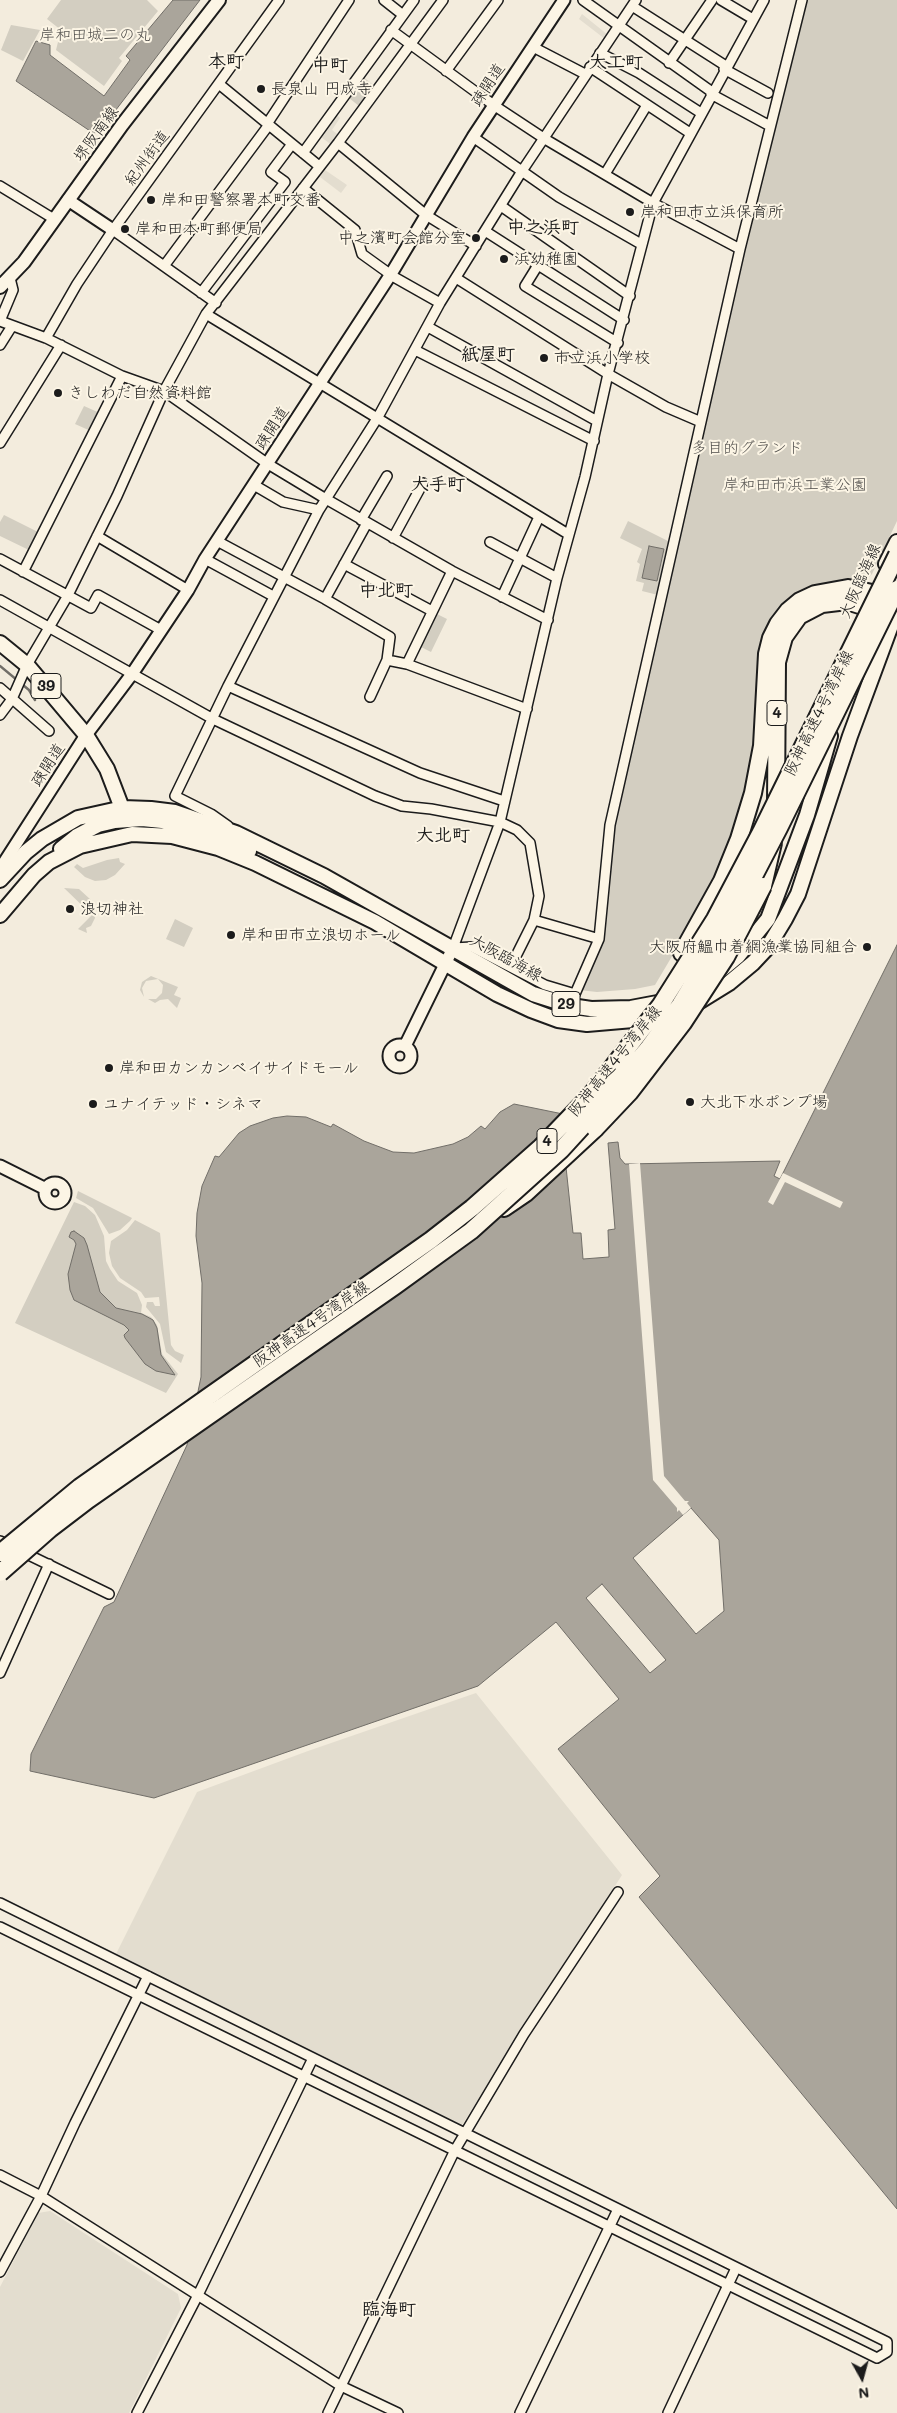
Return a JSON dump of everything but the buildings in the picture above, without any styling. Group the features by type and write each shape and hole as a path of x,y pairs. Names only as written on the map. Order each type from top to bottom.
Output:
{"highway":[{"name":"阪神高速4号湾岸線","path":"0,1553 44,1515 100,1472 431,1240 508,1177 572,1116 613,1069 660,1006 714,919 761,832 897,555"},
{"name":"4","path":"572,1116 632,1035 706,913 722,880 739,839 758,770 762,746 765,673 771,638 788,611 800,601 815,594 848,588 869,600"},
{"name":"阪神高速4号湾岸線","path":"0,1573 50,1529 88,1500 471,1231 561,1150 593,1115 649,1047 680,1005 705,965 749,887 897,590"},
{"name":"4","path":"471,1231 526,1193 595,1129 630,1092 683,1023 703,992 744,924 763,886 772,854 778,662 784,637 798,616 822,604 869,600"}],"main road":[{"name":"堺阪南線","path":"0,287 10,278 219,0"},
{"name":"大阪臨海線","path":"0,880 26,852 56,829 78,818 125,814 151,809 175,812 236,833 324,876 453,948 512,984 533,994 571,1006 591,1008 655,1005 688,996 738,956 768,919 806,815 832,728 854,639 869,600 897,542"},
{"name":"29","path":"1,913 22,887 49,862 80,846 132,834 152,834 194,841 255,863 374,922 531,1010 558,1020 587,1024 657,1018 706,999 729,983 768,947 798,894 850,736 894,628 897,608"},
{"name":"39","path":"0,643 26,665 52,692 86,735 107,769 125,814"},
{"path":"49,862 63,847 78,836 125,814 200,830 251,853 255,863"}],"street":[{"name":"紀州街道","path":"46,338 77,284 113,230 279,0"},
{"path":"164,266 268,125 349,0"},
{"path":"384,0 403,15"},
{"path":"303,153 414,0"},
{"path":"0,715 12,699 26,665 67,597 164,391 206,314 338,143 443,0"},
{"path":"446,71 498,0"},
{"name":"疎開道","path":"0,869 86,735 132,674 188,590 205,559 390,274 473,137 564,0"},
{"path":"583,0 712,93 770,126"},
{"path":"669,63 712,0"},
{"path":"721,0 753,19"},
{"path":"405,1046 453,948 500,822 557,578 594,441 608,374 618,343 653,203 725,68 764,0"},
{"path":"453,948 472,947 545,985 575,994 599,939 610,825 740,249 802,0"},
{"path":"236,833 211,814 175,796 273,596 319,510 378,417 440,303 522,171 634,3 684,41 768,93"},
{"path":"391,30 494,106 545,139 653,203 740,249"},
{"path":"533,47 588,71 646,105 690,134"},
{"path":"600,53 639,74 701,113"},
{"path":"219,84 319,166"},
{"path":"604,174 646,105"},
{"path":"473,137 559,197 642,244"},
{"path":"338,143 426,215 476,246"},
{"path":"201,293 285,182 271,172 292,144"},
{"path":"0,186 54,218"},
{"path":"304,188 355,230 362,254 390,274 440,303"},
{"path":"68,200 216,303"},
{"path":"501,206 630,296"},
{"path":"485,231 624,320"},
{"path":"538,265 525,286 618,343"},
{"path":"10,278 12,290 0,321 46,338 122,376 164,391 268,464 326,499 452,571 548,620"},
{"path":"456,278 608,374 666,407 701,422"},
{"path":"206,314 568,534"},
{"path":"0,345 12,326"},
{"path":"428,327 597,421"},
{"path":"0,443 60,346"},
{"path":"416,350 594,441"},
{"path":"22,572 122,376"},
{"path":"325,599 387,476"},
{"path":"393,538 423,483"},
{"path":"254,485 283,502 319,510"},
{"path":"502,597 539,518"},
{"path":"97,536 188,590"},
{"path":"217,541 325,599 390,637 388,660 370,697"},
{"path":"490,542 557,578"},
{"path":"0,559 67,597 91,608 98,595 162,630"},
{"path":"205,559 273,596"},
{"path":"344,564 432,611"},
{"path":"407,664 452,571"},
{"path":"0,600 213,719 375,796 402,806 431,809 500,822 517,830 530,843 539,896 534,920 511,966"},
{"path":"869,600 897,608"},
{"path":"869,600 894,628"},
{"path":"388,660 407,664 527,709"},
{"path":"228,686 420,773 504,801"},
{"path":"0,688 49,731"},
{"path":"534,920 596,938"},
{"path":"0,1166 46,1189"},
{"path":"0,1541 109,1594"},
{"path":"1,1667 49,1564"},
{"path":"328,2413 455,2150 524,2034 618,1892"},
{"path":"0,1903 887,2342 887,2352 877,2358 0,1927"},
{"path":"0,2272 41,2196 75,2122 148,1976"},
{"path":"137,2413 198,2296 313,2058"},
{"path":"0,2175 41,2196 341,2386 398,2413"},
{"path":"520,2413 618,2209"},
{"path":"668,2413 736,2268"}],"shaded area":[{"path":"173,0 200,0 99,132 93,133 16,81 36,41 50,45 50,55 104,96 130,60 126,56"},
{"path":"582,14 608,35 605,39 579,19"},
{"path":"336,114 340,118 332,130 340,136 333,146 321,137"},
{"path":"325,170 347,185 341,193 320,177"},
{"path":"649,546 664,549 657,581 642,578"},
{"path":"897,945 897,2209 639,1897 660,1876 558,1749 619,1699 556,1622 478,1686 154,1798 30,1771 31,1754 104,1607 114,1602 187,1445 201,1377 202,1283 196,1236 197,1213 202,1186 215,1156 219,1157 239,1133 250,1126 273,1118 287,1116 306,1117 331,1127 333,1124 364,1141 393,1152 414,1153 453,1144 468,1137 481,1126 485,1129 500,1112 514,1104 563,1114 591,1140 566,1167 573,1233 581,1233 583,1259 609,1257 608,1230 615,1229 608,1143 618,1142 620,1158 625,1164 780,1161 774,1176 780,1179","holes":["691,1508 719,1540 724,1611 696,1634 633,1558","602,1584 666,1660 650,1673 586,1598"]},
{"path":"74,1231 84,1238 87,1245 100,1292 116,1308 142,1314 153,1320 157,1328 161,1355 175,1375 156,1371 145,1364 125,1338 124,1335 129,1330 124,1325 74,1300 70,1290 68,1274 76,1244 69,1237 71,1232"},
{"path":"476,1693 622,1875 462,2125 116,1954 197,1792 308,1751"},
{"path":"50,2211 178,2294 181,2308 129,2413 0,2413 0,2287 38,2213"}],"green space":[{"name":"岸和田城二の丸","path":"61,0 147,0 158,11 119,58 122,61 104,86 56,50 61,30 47,19"},
{"name":"岸和田市浜工業公園","path":"807,0 897,0 897,521 872,574 864,582 833,582 815,586 796,594 766,630 757,673 754,762 728,850 707,897 655,985 635,989 597,992 579,990 602,939 616,816 652,664 704,420 788,65"},
{"path":"11,25 40,30 23,61 1,50"},
{"path":"362,76 372,84 359,106 349,98"},
{"path":"84,406 102,414 93,432 75,424"},
{"path":"4,515 42,534 31,551 0,536 0,522"},
{"path":"628,521 670,542 658,595 642,591 644,583 636,581 640,564 637,562 642,549 620,538"},
{"path":"435,613 447,619 431,652 419,646"},
{"path":"119,858 120,862 125,864 115,875 106,880 95,881 85,877 74,867 77,864 83,868"},
{"path":"64,888 79,889 91,900 95,918 91,926 86,928 87,933 78,929 92,915"},
{"path":"175,919 193,928 184,947 166,939"},
{"path":"151,976 178,987 174,995 181,998 177,1008 168,999 155,1003 148,999 156,999 162,993 163,985 158,979 146,981 142,988 144,997 140,990 142,982"},
{"path":"78,1191 132,1218 120,1230 109,1234 93,1208 76,1198"},
{"path":"74,1202 85,1206 95,1215 104,1236 106,1261 110,1269 118,1281 137,1293 142,1305 141,1313 151,1317 157,1325 162,1354 178,1374 166,1393 15,1323"},
{"path":"135,1220 160,1233 171,1345 175,1351 184,1355 181,1363 166,1352 160,1324 146,1307 147,1302 153,1302 155,1306 160,1306 159,1297 145,1298 141,1292 120,1278 112,1266 109,1253 111,1241 127,1230"}],"pier":[{"path":"640,1163 664,1476 685,1501 689,1501 687,1503 691,1508 683,1515 679,1510 677,1512 677,1508 653,1480 629,1164"},
{"path":"783,1173 843,1202 840,1208 785,1182 773,1205 768,1202"}],"waterway":[{"path":"0,666 29,690 35,700"}],"place":[{"name":"長泉山 円成寺","path":"261,89"},
{"name":"岸和田警察署本町交番","path":"151,200"},
{"name":"岸和田市立浜保育所","path":"630,212"},
{"name":"岸和田本町郵便局","path":"125,229"},
{"name":"中之濱町会館分室","path":"476,238"},
{"name":"浜幼稚園","path":"504,259"},
{"name":"市立浜小学校","path":"544,358"},
{"name":"きしわだ自然資料館","path":"58,393"},
{"name":"浪切神社","path":"70,909"},
{"name":"岸和田市立浪切ホール","path":"231,935"},
{"name":"大阪府鰮巾着網漁業協同組合","path":"867,947"},
{"name":"岸和田カンカンベイサイドモール","path":"109,1068"},
{"name":"大北下水ポンプ場","path":"690,1102"},
{"name":"ユナイテッド・シネマ","path":"93,1104"}],"district":[{"name":"本町","path":"226,61"},
{"name":"大工町","path":"616,62"},
{"name":"中町","path":"330,65"},
{"name":"中之浜町","path":"543,227"},
{"name":"紙屋町","path":"488,354"},
{"name":"大手町","path":"438,484"},
{"name":"中北町","path":"386,590"},
{"name":"大北町","path":"443,835"},
{"name":"臨海町","path":"389,2309"}],"park label":[{"name":"多目的グランド","path":"747,448"}]}
